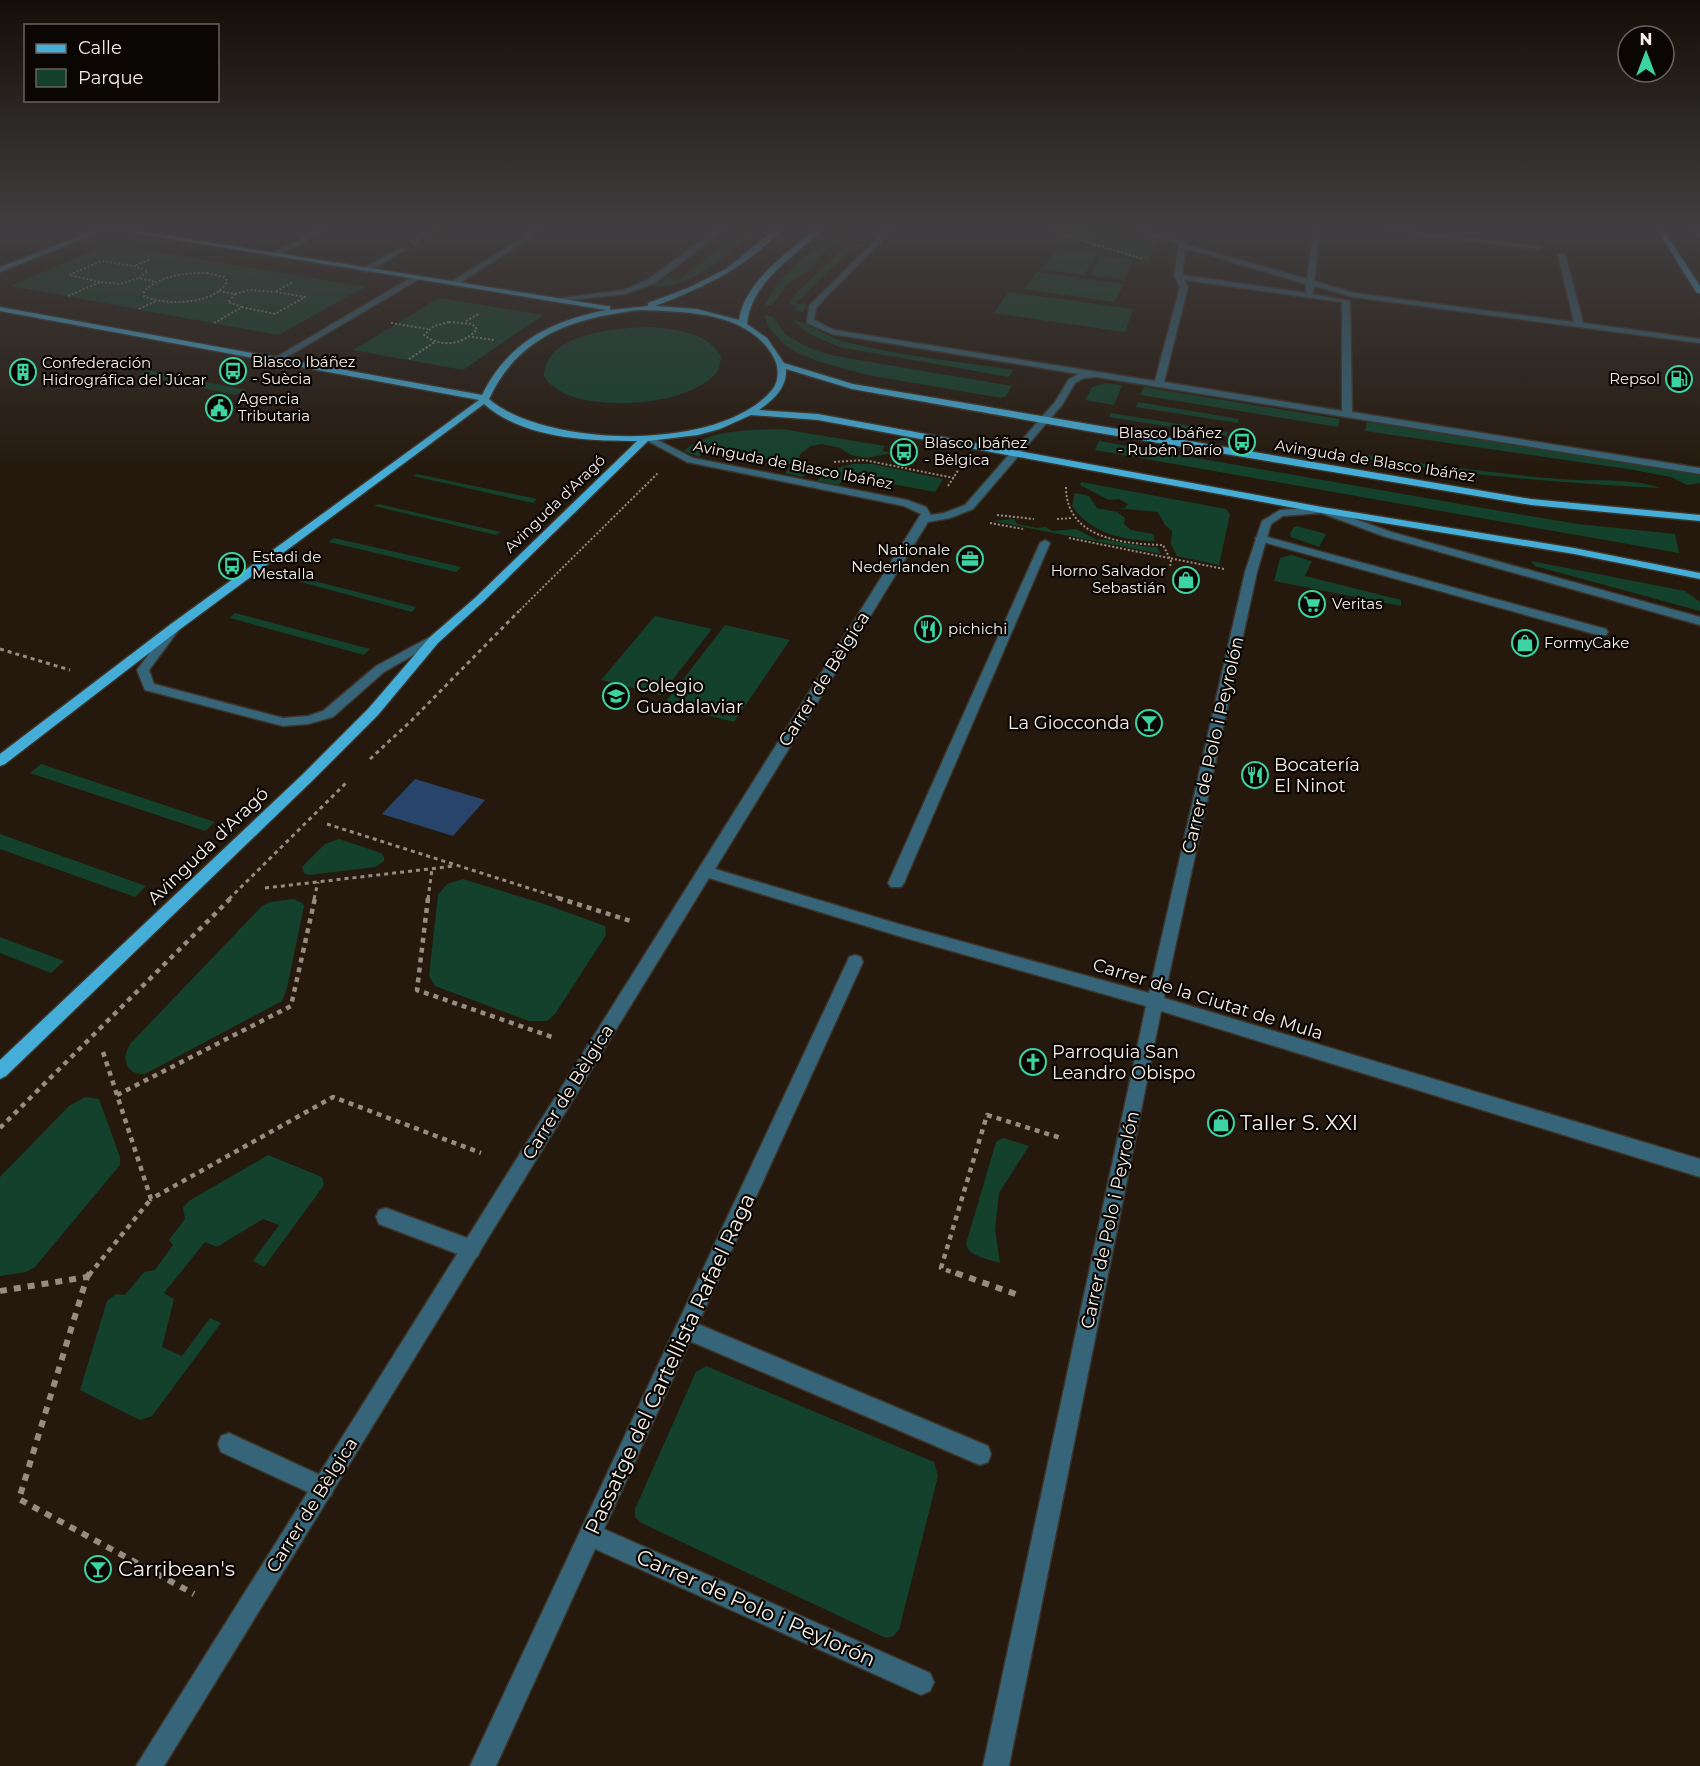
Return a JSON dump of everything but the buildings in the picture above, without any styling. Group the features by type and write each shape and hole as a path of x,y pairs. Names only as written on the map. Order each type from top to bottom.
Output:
{"main road":[{"path":"608,308 619,310"},
{"path":"743,324 744,308"},
{"path":"0,309 484,399 501,415 529,426 573,434 647,439 703,431 723,425 750,412 777,389 782,380 782,365 770,344 743,324 708,313 619,310 579,318 534,338 512,356 484,399"},
{"name":"Avinguda de Blasco Ibáñez","path":"782,365 852,386 1101,431 1531,502 1700,518"},
{"name":"Avinguda d'Aragó","path":"0,761 175,627 484,399"},
{"path":"750,412 818,417 1322,510 1675,569 1700,576"},
{"name":"Avinguda d'Aragó","path":"0,1071 365,721 434,640 647,439"}],"street":[{"path":"277,359 364,308"},
{"path":"812,308 810,321 832,332 1700,471"},
{"path":"1159,384 1178,308"},
{"path":"1346,308 1347,414"},
{"path":"1402,308 1700,348"},
{"path":"1454,308 1700,340"},
{"path":"1575,308 1579,325"},
{"path":"924,519 957,513 969,507 1046,420 1072,381 1082,376 1101,374"},
{"name":"Avinguda de Blasco Ibáñez","path":"647,439 690,460 907,503 922,509 926,514 924,519"},
{"path":"1322,510 1387,534 1700,621"},
{"name":"Carrer de Polo i Peyrolón","path":"996,1766 1155,1002 1260,538 1266,523 1280,513 1322,510"},
{"name":"Carrer de Bèlgica","path":"148,1766 924,519"},
{"path":"1260,538 1602,632"},
{"path":"896,883 1045,543"},
{"name":"Avinguda d'Aragó","path":"175,627 143,670 149,687 284,722 308,720 328,714 380,669 434,640"},
{"name":"Carrer de la Ciutat de Mula","path":"704,871 902,931 1155,1002 1700,1168"},
{"name":"Passatge del Cartellista Rafael Raga","path":"483,1766 855,962"},
{"path":"386,1217 471,1249"},
{"path":"686,1329 980,1454"},
{"path":"229,1444 322,1488"},
{"name":"Carrer de Polo i Peylorón","path":"591,1535 921,1682"}],"path":[{"path":"228,315 241,308"},
{"path":"244,308 275,314 285,308"},
{"path":"458,321 472,324 477,329 476,333 465,339 435,342 424,335 428,329 441,323 458,321"},
{"path":"391,323 428,329"},
{"path":"401,364 435,342"},
{"path":"830,463 848,459 864,460 953,478"},
{"path":"369,760 411,721 452,677 664,466"},
{"path":"1068,480 1065,491 1066,506 1073,518 1084,527 1118,540 1163,545 1170,558 1170,567"},
{"path":"957,513 1025,530"},
{"path":"997,515 1043,520"},
{"path":"1053,519 1073,518"},
{"path":"1058,536 1228,570"},
{"path":"0,649 70,670"},
{"path":"0,1128 347,782"},
{"path":"327,824 631,921"},
{"path":"265,888 458,866"},
{"path":"432,869 417,990 555,1038"},
{"path":"117,1095 291,1006 318,882"},
{"path":"103,1052 151,1200"},
{"path":"194,1594 19,1499 87,1277 151,1200 333,1097 481,1153"},
{"path":"1021,1296 941,1268 987,1115 1061,1138"},
{"path":"0,1291 87,1277"}],"green space":[{"path":"133,308 326,308 278,335"},
{"path":"422,308 503,308 543,315 463,370 353,350"},
{"path":"795,308 805,308 803,312 793,310"},
{"path":"997,308 1133,309 1125,332 994,313"},
{"path":"765,315 773,317 785,334 805,346 830,355 1012,386 1006,396 1001,398 868,375 820,362 784,344 769,328"},
{"path":"791,319 838,340 865,347 1013,370 1009,377 839,347 808,333"},
{"path":"651,327 690,334 708,342 721,356 718,370 706,382 687,392 664,399 613,403 589,401 568,395 552,385 544,376 548,361 557,350 570,341 603,331"},
{"path":"147,370 246,390 236,395 139,375"},
{"path":"1106,383 1122,385 1114,405 1085,400 1092,387"},
{"path":"1144,387 1340,419 1338,427 1140,395"},
{"path":"1138,402 1239,419 1238,423 1136,407"},
{"path":"1111,413 1228,432 1227,436 1109,417"},
{"path":"1367,422 1700,474 1700,483 1687,485 1671,477 1628,469 1365,431"},
{"path":"782,429 885,446 882,451 892,453 867,458 851,455 840,448 822,444 811,446 801,453 799,458 812,467 812,471 802,477 785,473 791,464 708,448 699,457 684,451 705,438 730,432"},
{"path":"1099,441 1578,524 1675,534 1679,553 1095,450"},
{"path":"1361,454 1559,479 1636,482 1660,488 1473,474 1361,458"},
{"path":"853,464 873,464 943,479 935,492 846,475 839,485 817,481 829,470"},
{"path":"417,474 537,499 533,503 413,476"},
{"path":"1081,482 1226,509 1230,514 1219,565 1177,556 1171,544 1172,531 1165,525 1158,512 1116,508 1125,508 1128,504 1119,499 1109,500 1080,485"},
{"path":"1075,493 1089,496 1097,508 1117,512 1125,518 1124,524 1131,530 1153,534 1155,541 1120,537 1088,523 1072,506"},
{"path":"378,504 501,532 496,535 374,506"},
{"path":"1014,519 1017,524 1037,528 1046,527 1052,531 1076,529 1097,540 1157,547 1161,554 993,521"},
{"path":"1297,526 1326,534 1319,547 1291,537 1290,534"},
{"path":"334,538 461,567 456,572 329,542"},
{"path":"1291,555 1312,561 1305,576 1401,600 1401,606 1274,581 1280,558"},
{"path":"1531,561 1685,591 1700,602 1700,611 1535,566"},
{"path":"287,574 416,607 412,612 282,577"},
{"path":"235,613 370,649 364,655 230,618"},
{"path":"655,616 712,629 661,695 601,680"},
{"path":"725,625 790,640 734,722 664,704"},
{"path":"41,764 215,822 205,831 30,773"},
{"path":"0,834 146,886 135,897 0,849"},
{"path":"339,839 381,853 384,861 375,867 309,875 304,873 302,867 325,844"},
{"path":"463,879 605,926 606,935 555,1014 547,1021 529,1021 435,986 429,976 438,895 447,884"},
{"path":"294,899 304,906 287,988 282,1001 145,1074 138,1074 129,1069 126,1054 131,1043 261,907 270,902"},
{"path":"0,937 64,961 51,973 0,953"},
{"path":"85,1097 99,1099 120,1157 120,1165 35,1267 26,1272 0,1276 0,1177 69,1106"},
{"path":"1003,1138 1029,1146 999,1193 995,1230 1000,1263 975,1255 966,1244 996,1142"},
{"path":"268,1155 322,1177 324,1185 264,1267 253,1261 279,1225 263,1219 217,1247 205,1242 164,1293 174,1299 162,1347 182,1356 210,1318 221,1323 152,1416 140,1420 80,1390 107,1301 116,1294 125,1295 144,1272 155,1270 173,1245 169,1240 185,1219 183,1207 189,1201"},
{"path":"706,1366 934,1462 938,1476 899,1630 893,1636 886,1638 669,1536 640,1522 635,1517 635,1509 696,1372"}],"water":[{"path":"415,779 485,800 453,836 382,814"}],"place":[{"name":"Blasco Ibáñez - Suècia","path":"233,371"},
{"name":"Confederación Hidrográfica del Júcar","path":"23,372"},
{"name":"Repsol","path":"1679,379"},
{"name":"Agencia Tributaria","path":"219,408"},
{"name":"Blasco Ibáñez - Rubén Darío","path":"1242,442"},
{"name":"Blasco Ibáñez - Bèlgica","path":"904,452"},
{"name":"Nationale Nederlanden","path":"970,559"},
{"name":"Estadi de Mestalla","path":"232,566"},
{"name":"Horno Salvador Sebastián","path":"1186,580"},
{"name":"Veritas","path":"1312,604"},
{"name":"pichichi","path":"928,629"},
{"name":"FormyCake","path":"1525,643"},
{"name":"Colegio Guadalaviar","path":"616,696"},
{"name":"La Giocconda","path":"1149,723"},
{"name":"Bocatería El Ninot","path":"1255,775"},
{"name":"Parroquia San Leandro Obispo","path":"1033,1062"},
{"name":"Taller S. XXI","path":"1221,1123"},
{"name":"Carribean's","path":"98,1569"}]}
